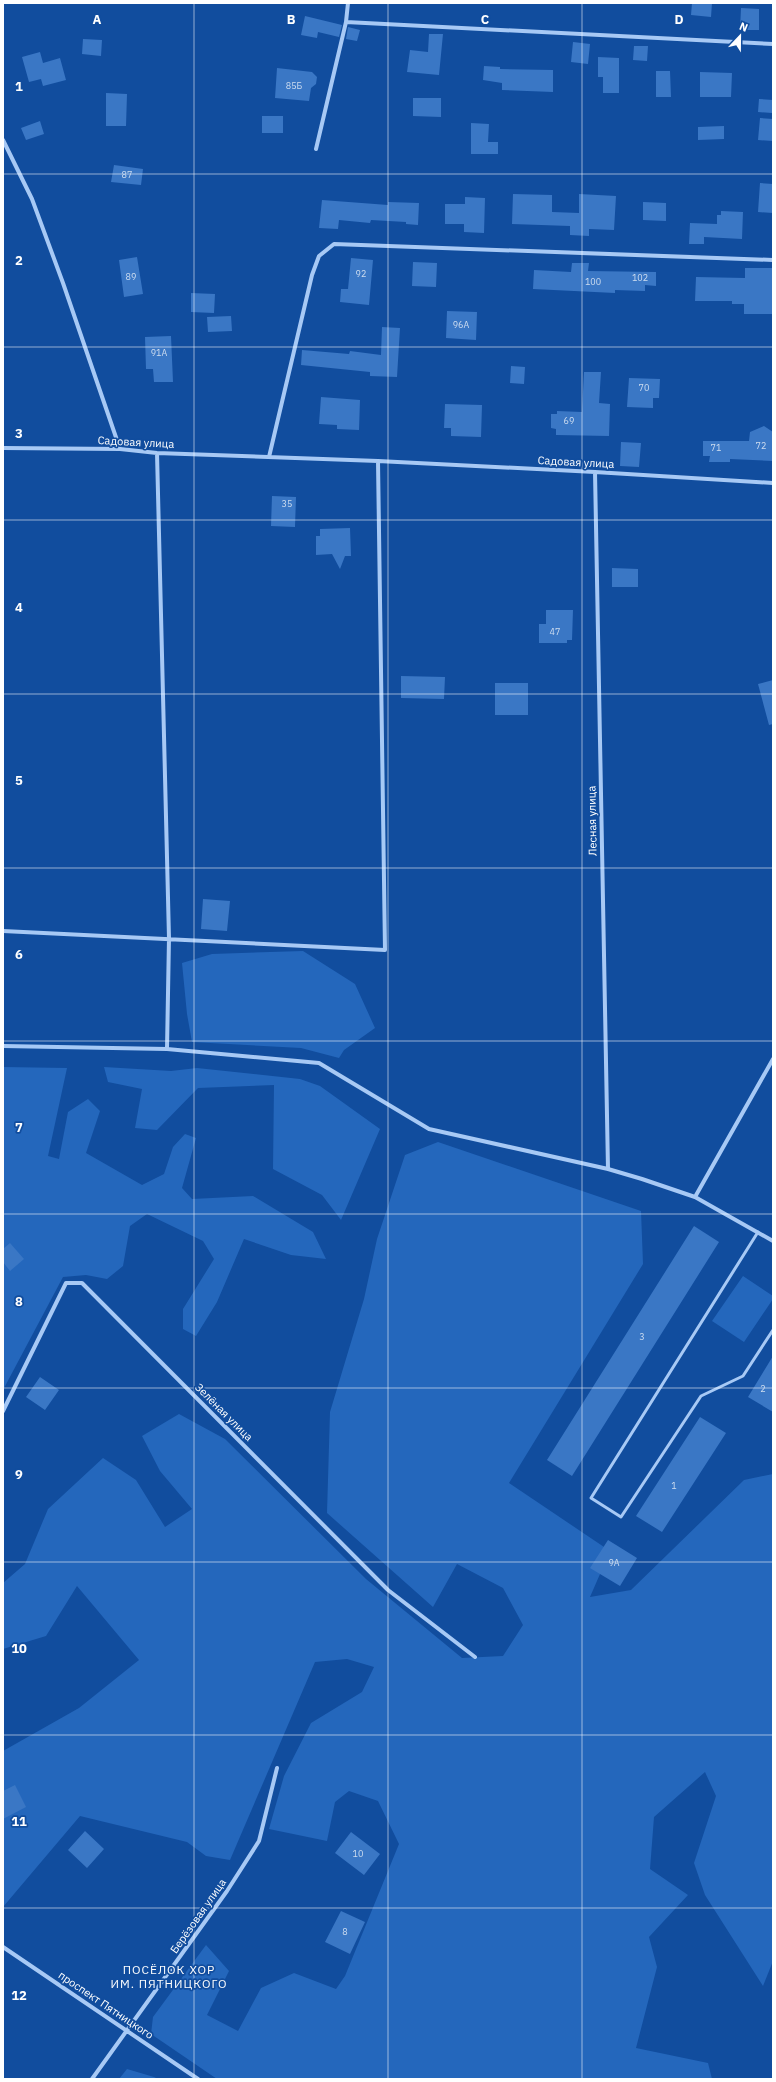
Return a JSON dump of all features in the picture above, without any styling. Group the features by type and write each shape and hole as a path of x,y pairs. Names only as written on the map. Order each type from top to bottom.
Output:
{"street":[{"path":"316,149 346,22 348,3"},
{"path":"346,22 773,44"},
{"path":"3,140 32,199 64,283 120,449"},
{"path":"269,457 312,275 319,256 334,244 773,260"},
{"name":"Садовая улица","path":"3,448 120,449 157,453 378,461 773,483"},
{"path":"157,453 169,938 167,1049"},
{"path":"3,931 169,938 385,950 378,461"},
{"name":"Лесная улица","path":"595,472 608,1169"},
{"path":"3,1046 167,1049 319,1063 429,1129 608,1169 695,1197 773,1241"},
{"path":"695,1197 773,1059"},
{"name":"Зелёная улица","path":"3,1411 66,1283 82,1282 388,1590 475,1657"},
{"name":"Берёзовая улица","path":"92,2079 227,1892 259,1840 277,1768"},
{"name":"проспект Пятницкого","path":"3,1947 198,2079"}],"lane":[{"path":"758,1232 591,1498 621,1517 701,1396 743,1376 773,1330"}],"shaded area":[{"path":"303,951 355,984 375,1028 344,1050 339,1058 301,1048 192,1042 187,1014 182,963 212,954"},
{"path":"3,1067 67,1068 48,1156 59,1159 68,1112 88,1099 100,1111 86,1153 142,1185 164,1174 173,1147 185,1134 196,1138 182,1188 192,1199 253,1196 313,1232 326,1259 291,1255 244,1239 217,1302 196,1336 183,1329 183,1309 214,1259 203,1241 147,1214 130,1226 123,1266 107,1279 86,1275 63,1277 3,1390"},
{"path":"104,1067 171,1071 197,1068 300,1079 320,1086 380,1129 341,1220 322,1195 273,1169 274,1085 198,1088 157,1130 135,1128 142,1089 108,1082"},
{"path":"438,1142 641,1211 643,1264 509,1483 610,1551 590,1597 631,1590 744,1480 773,1474 773,1961 763,1986 705,1895 694,1863 716,1796 705,1772 654,1817 650,1869 688,1895 649,1937 657,1967 636,2048 708,2063 712,2079 217,2079 151,2034 153,2017 206,1945 229,1971 207,2015 238,2031 261,1988 294,1973 336,1989 345,1976 399,1844 378,1801 349,1791 335,1802 327,1841 269,1829 284,1776 311,1723 362,1692 374,1667 347,1659 315,1662 230,1860 206,1856 187,1842 80,1816 3,1907 3,1751 79,1708 139,1660 77,1586 46,1636 3,1649 3,1583 25,1564 48,1509 103,1458 136,1480 165,1527 192,1509 160,1471 142,1436 179,1414 225,1439 366,1579 462,1658 503,1656 523,1625 503,1588 457,1564 433,1607 327,1513 330,1412 364,1299 377,1239 405,1155"},
{"path":"743,1276 773,1296 773,1299 744,1342 712,1321"},
{"path":"127,2069 154,2077 158,2079 119,2079"}],"building":[{"path":"692,3 712,3 711,17 691,15"},
{"path":"741,8 759,9 759,30 740,30"},
{"path":"305,16 342,25 339,37 318,32 317,38 301,35"},
{"path":"348,27 360,30 357,41 346,39"},
{"path":"429,34 443,34 439,75 407,72 410,50 428,52"},
{"path":"83,39 102,40 101,56 82,54"},
{"path":"573,42 590,44 588,64 571,62"},
{"path":"634,46 648,46 647,61 633,60"},
{"path":"40,52 43,63 60,58 66,80 43,86 41,79 29,82 22,57"},
{"path":"598,57 619,58 619,93 603,93 603,77 598,77"},
{"path":"484,66 500,67 500,69 553,70 553,92 502,90 502,83 483,80"},
{"path":"277,68 312,72 317,77 316,84 311,88 309,101 275,98"},
{"path":"656,71 670,71 671,97 656,97"},
{"path":"700,72 732,73 731,97 700,97"},
{"path":"106,93 127,94 126,126 106,126"},
{"path":"413,98 441,98 441,117 413,116"},
{"path":"759,99 773,100 772,113 758,112"},
{"path":"262,116 283,116 283,133 262,133"},
{"path":"760,118 773,119 773,141 758,140"},
{"path":"40,121 44,134 26,140 21,128"},
{"path":"471,123 489,124 488,142 498,142 498,154 471,154"},
{"path":"724,126 724,139 698,140 698,127"},
{"path":"114,165 143,169 141,185 111,182"},
{"path":"760,183 773,184 773,213 758,212"},
{"path":"513,194 552,195 552,212 579,213 579,194 616,196 614,230 589,229 589,236 570,235 570,226 512,224"},
{"path":"465,197 485,198 484,233 464,232 464,224 445,224 445,204 465,204"},
{"path":"322,200 388,205 388,202 419,203 418,225 406,224 406,222 371,220 370,223 339,220 338,229 319,228"},
{"path":"643,202 666,203 666,221 643,220"},
{"path":"721,211 743,212 742,239 704,237 704,244 689,244 690,223 717,224 717,215 721,215"},
{"path":"137,257 143,294 124,297 119,260"},
{"path":"351,258 373,260 369,305 340,302 341,289 348,289"},
{"path":"413,262 437,263 436,287 412,286"},
{"path":"572,263 589,263 588,271 656,272 656,286 645,285 645,291 615,290 615,293 533,289 534,270 571,272"},
{"path":"745,268 773,268 773,314 744,314 744,304 732,304 732,301 695,301 696,277 745,278"},
{"path":"191,293 215,294 214,313 191,312"},
{"path":"447,311 477,312 476,340 446,338"},
{"path":"231,316 232,331 208,332 207,317"},
{"path":"382,327 400,328 397,377 370,376 370,372 301,365 302,350 349,354 350,351 381,355"},
{"path":"171,336 173,382 154,382 153,369 146,369 145,337"},
{"path":"511,366 525,367 524,384 510,383"},
{"path":"584,372 601,372 599,403 610,404 609,436 556,435 556,429 551,428 551,414 557,414 557,411 582,412"},
{"path":"629,378 660,379 659,398 653,398 653,408 627,407"},
{"path":"321,397 360,400 359,430 337,429 337,425 319,424"},
{"path":"445,404 482,405 481,437 451,436 451,428 444,428"},
{"path":"764,426 773,432 773,461 730,459 730,462 709,462 710,456 703,456 703,441 749,441 750,432"},
{"path":"621,442 641,443 639,467 620,466"},
{"path":"272,496 296,497 295,527 271,526"},
{"path":"350,528 351,556 345,556 340,569 332,554 316,555 316,536 320,536 320,529"},
{"path":"612,568 638,569 638,587 612,587"},
{"path":"546,610 573,610 572,640 567,640 567,643 539,643 539,624 546,624"},
{"path":"401,676 445,677 444,699 401,698"},
{"path":"773,680 773,724 769,725 758,684"},
{"path":"495,683 528,683 528,715 495,715"},
{"path":"203,899 230,901 227,931 201,929"},
{"path":"694,1226 719,1242 572,1476 547,1460"},
{"path":"10,1243 24,1259 10,1271 3,1262 3,1249"},
{"path":"773,1356 773,1412 748,1397"},
{"path":"40,1377 59,1390 45,1410 26,1397"},
{"path":"700,1417 726,1433 662,1532 636,1516"},
{"path":"608,1540 637,1558 620,1586 590,1568"},
{"path":"15,1785 26,1807 3,1819 3,1791"},
{"path":"85,1831 104,1849 87,1868 68,1850"},
{"path":"351,1832 380,1854 364,1875 335,1853"},
{"path":"341,1911 365,1922 350,1954 325,1942"}],"district":[{"name":"ПОСЁЛОК ХОР ИМ. ПЯТНИЦКОГО","path":"169,1977"}]}
